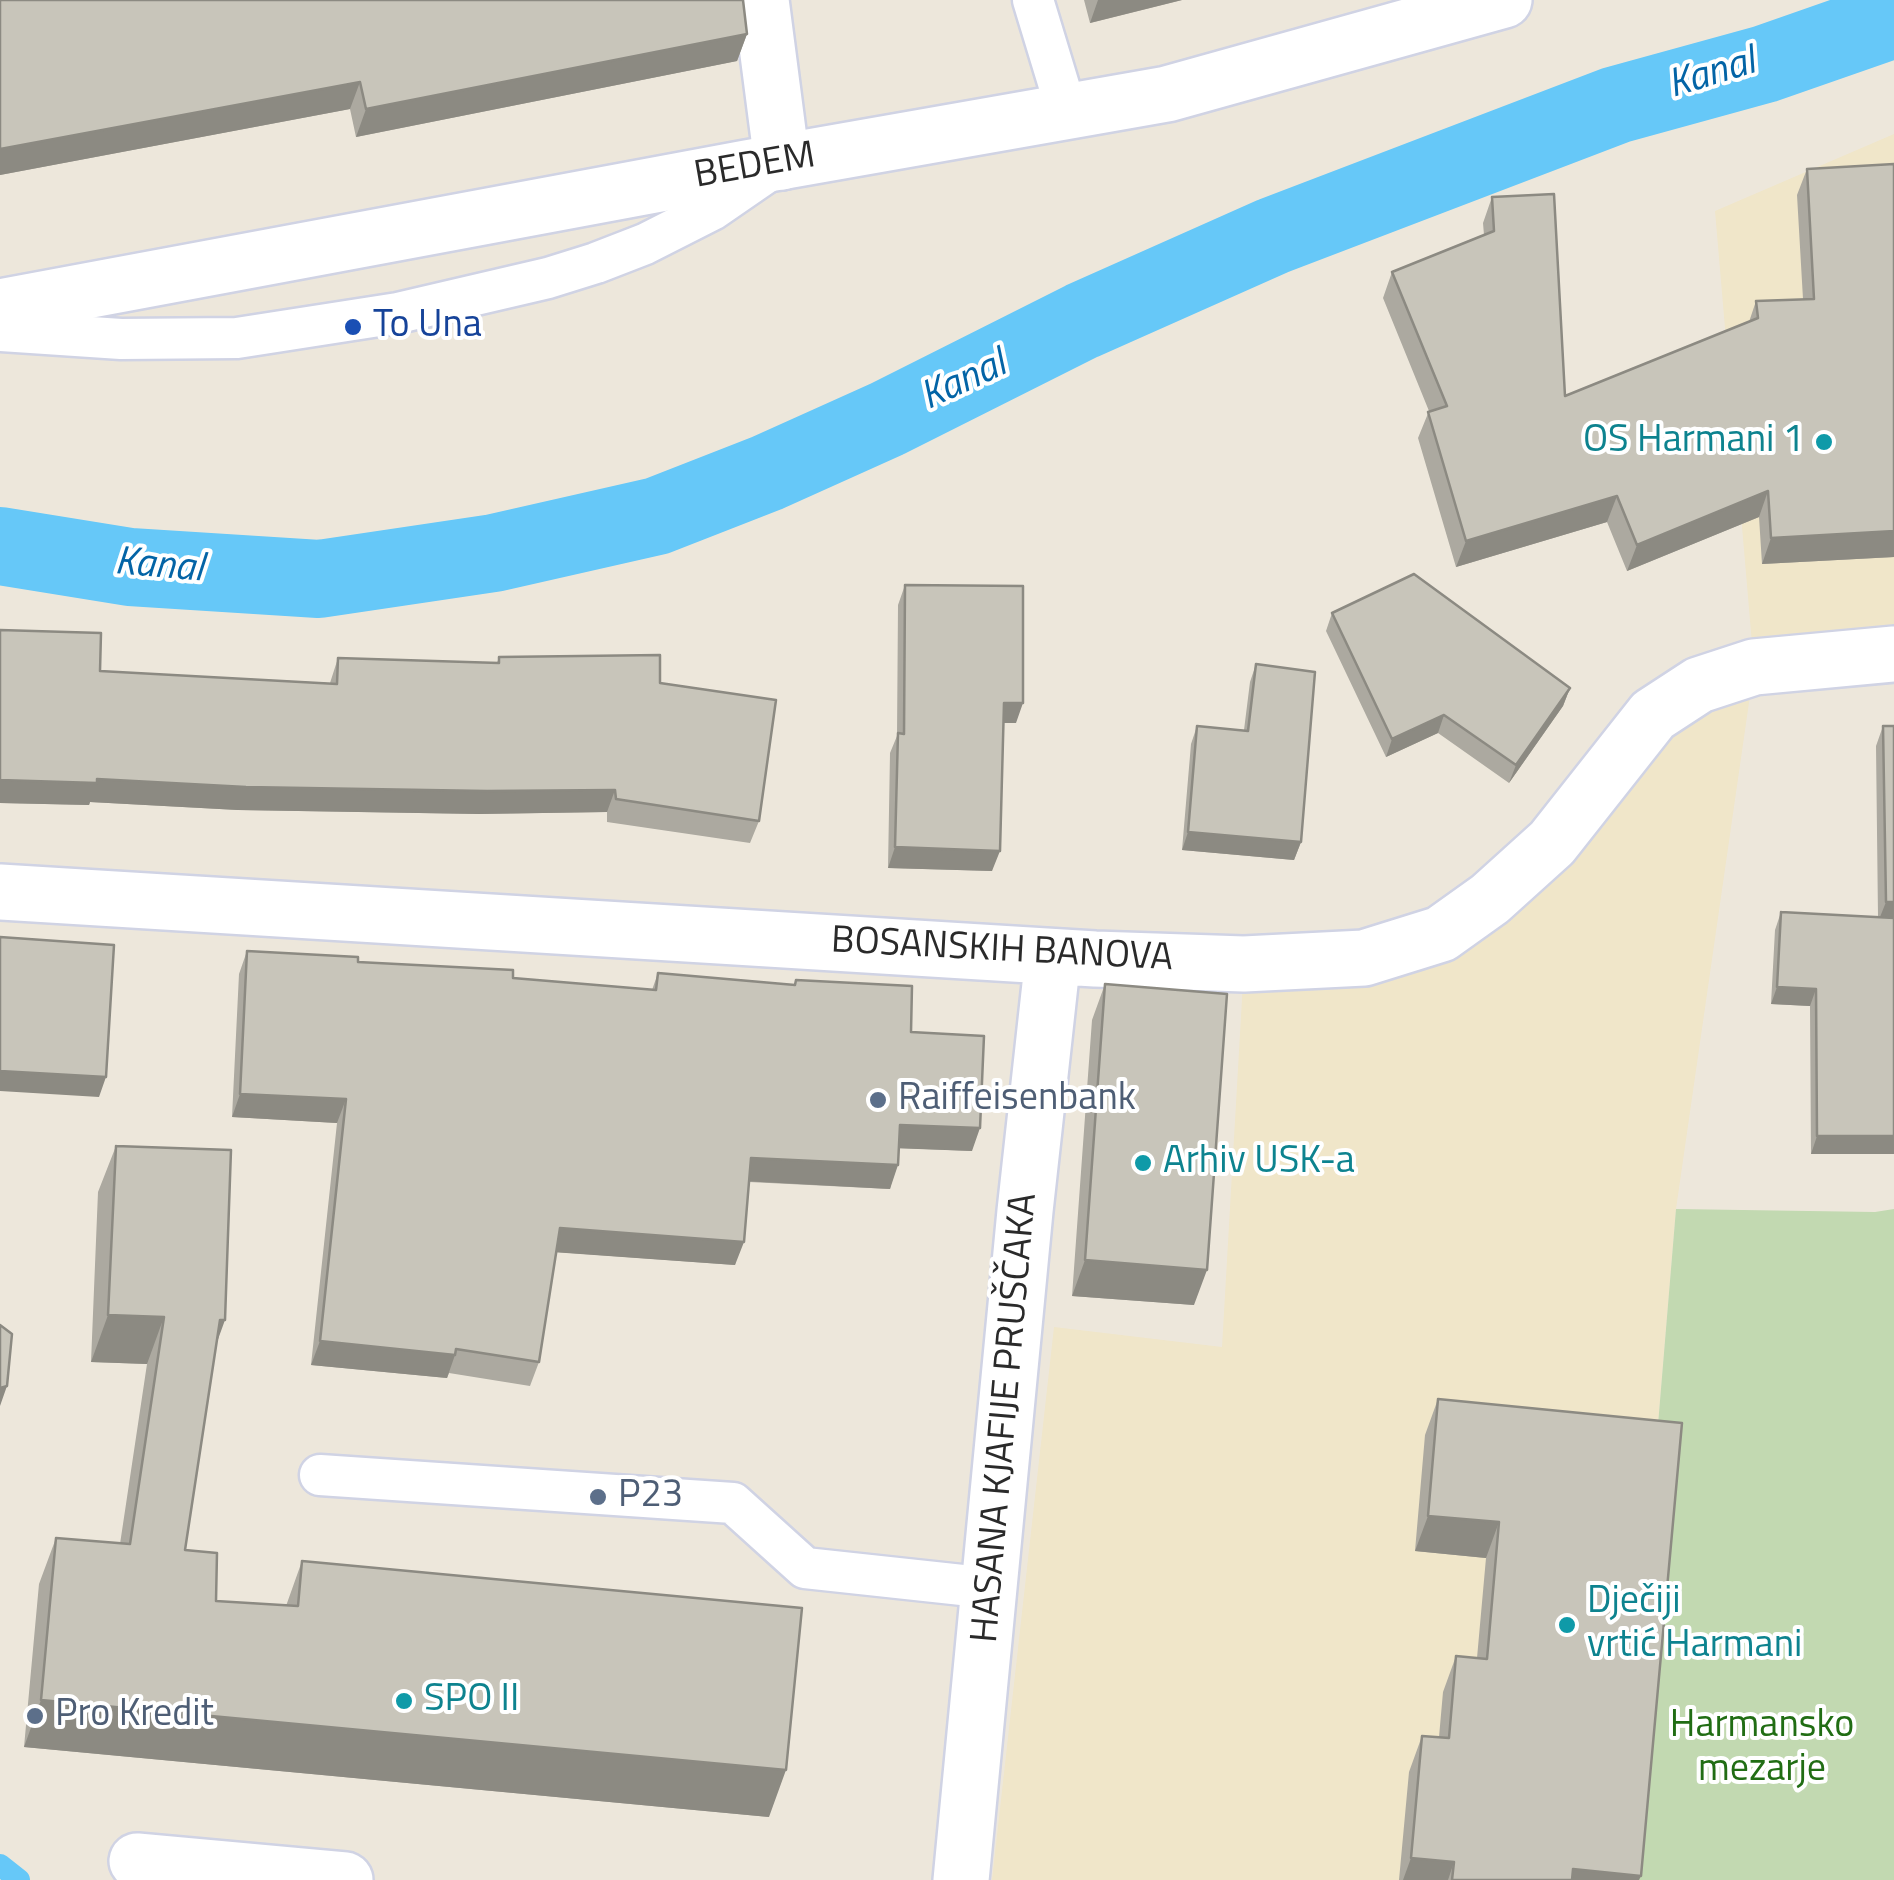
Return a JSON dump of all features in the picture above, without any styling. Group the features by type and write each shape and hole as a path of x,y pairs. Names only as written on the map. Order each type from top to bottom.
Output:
{"street":[{"path":"761,0 782,162"},
{"name":"BEDEM","path":"0,307 1166,94 1504,0"},
{"name":"BOSANSKIH BANOVA","path":"0,892 1053,956 1244,964 1364,958 1440,934 1490,899 1552,842 1653,715 1699,685 1754,667 1894,654"},
{"name":"HASANA KJAFIJE PRUŠČAKA","path":"961,1880 1053,956"},
{"path":"137,1861 345,1880"}],"lane":[{"path":"1032,0 1066,112"},
{"path":"0,331 121,339 237,338 398,312 548,278 645,244 712,210 782,162"},
{"path":"320,1475 733,1503 805,1568 990,1588"}],"shaded area":[{"path":"1894,134 1894,654 1754,668 1676,1209 1620,1880 992,1880 1054,1327 1222,1347 1244,964 1441,934 1653,715 1754,667 1715,211"}],"green space":[{"name":"Harmansko mezarje","path":"1676,1209 1894,1209 1894,1880 1620,1880"}],"building":[{"path":"0,0 743,0 747,34 366,109 360,82 0,149"},
{"path":"1894,164 1894,531 1771,538 1768,491 1637,545 1617,496 1466,541 1428,412 1447,406 1392,272 1494,231 1492,197 1554,194 1565,396 1758,318 1756,301 1814,299 1807,169"},
{"path":"1414,574 1570,688 1516,765 1444,715 1392,739 1332,613"},
{"path":"905,585 1023,586 1023,703 1004,703 1000,851 895,847 898,733 904,734"},
{"path":"0,630 101,633 100,671 337,684 338,658 499,663 499,657 660,655 660,683 776,700 759,821 616,799 615,790 487,791 246,787 97,779 97,783 0,780"},
{"path":"1256,664 1315,672 1301,842 1188,832 1197,726 1248,731"},
{"path":"1883,726 1894,726 1894,902 1886,902"},
{"path":"1781,912 1894,918 1894,1136 1817,1136 1816,989 1777,987"},
{"path":"0,937 114,945 106,1077 0,1071"},
{"path":"247,951 358,957 358,962 513,970 513,978 656,990 658,973 795,985 796,980 912,986 911,1032 984,1036 980,1128 900,1125 898,1165 751,1158 744,1242 560,1228 539,1362 456,1349 455,1355 320,1341 346,1099 240,1094"},
{"name":"Arhiv USK-a","path":"1105,984 1227,994 1207,1270 1085,1260"},
{"path":"116,1146 231,1150 225,1320 220,1320 185,1550 217,1553 216,1601 298,1606 302,1561 802,1608 786,1770 41,1700 56,1538 130,1544 164,1317 108,1315"},
{"path":"0,1325 12,1334 7,1386 0,1388"},
{"name":"Dječiji vrtić Harmani","path":"1438,1399 1682,1423 1641,1876 1573,1869 1572,1880 1452,1880 1454,1862 1411,1858 1422,1736 1449,1738 1456,1656 1487,1659 1499,1522 1428,1516"}],"waterway":[{"name":"Kanal","path":"0,546 130,567 319,579 494,553 657,516 767,473 887,419 1082,321 1273,236 1616,105 1765,64 1894,19"},
{"path":"0,1865 19,1880"}],"place":[{"name":"To Una","path":"353,327"},
{"name":"OS Harmani 1","path":"1824,442"},
{"name":"Raiffeisenbank","path":"878,1100"},
{"name":"Arhiv USK-a","path":"1143,1163"},
{"name":"P23","path":"598,1497"},
{"name":"Dječiji vrtić Harmani","path":"1567,1625"},
{"name":"SPO II","path":"404,1701"},
{"name":"Pro Kredit","path":"35,1716"}]}
